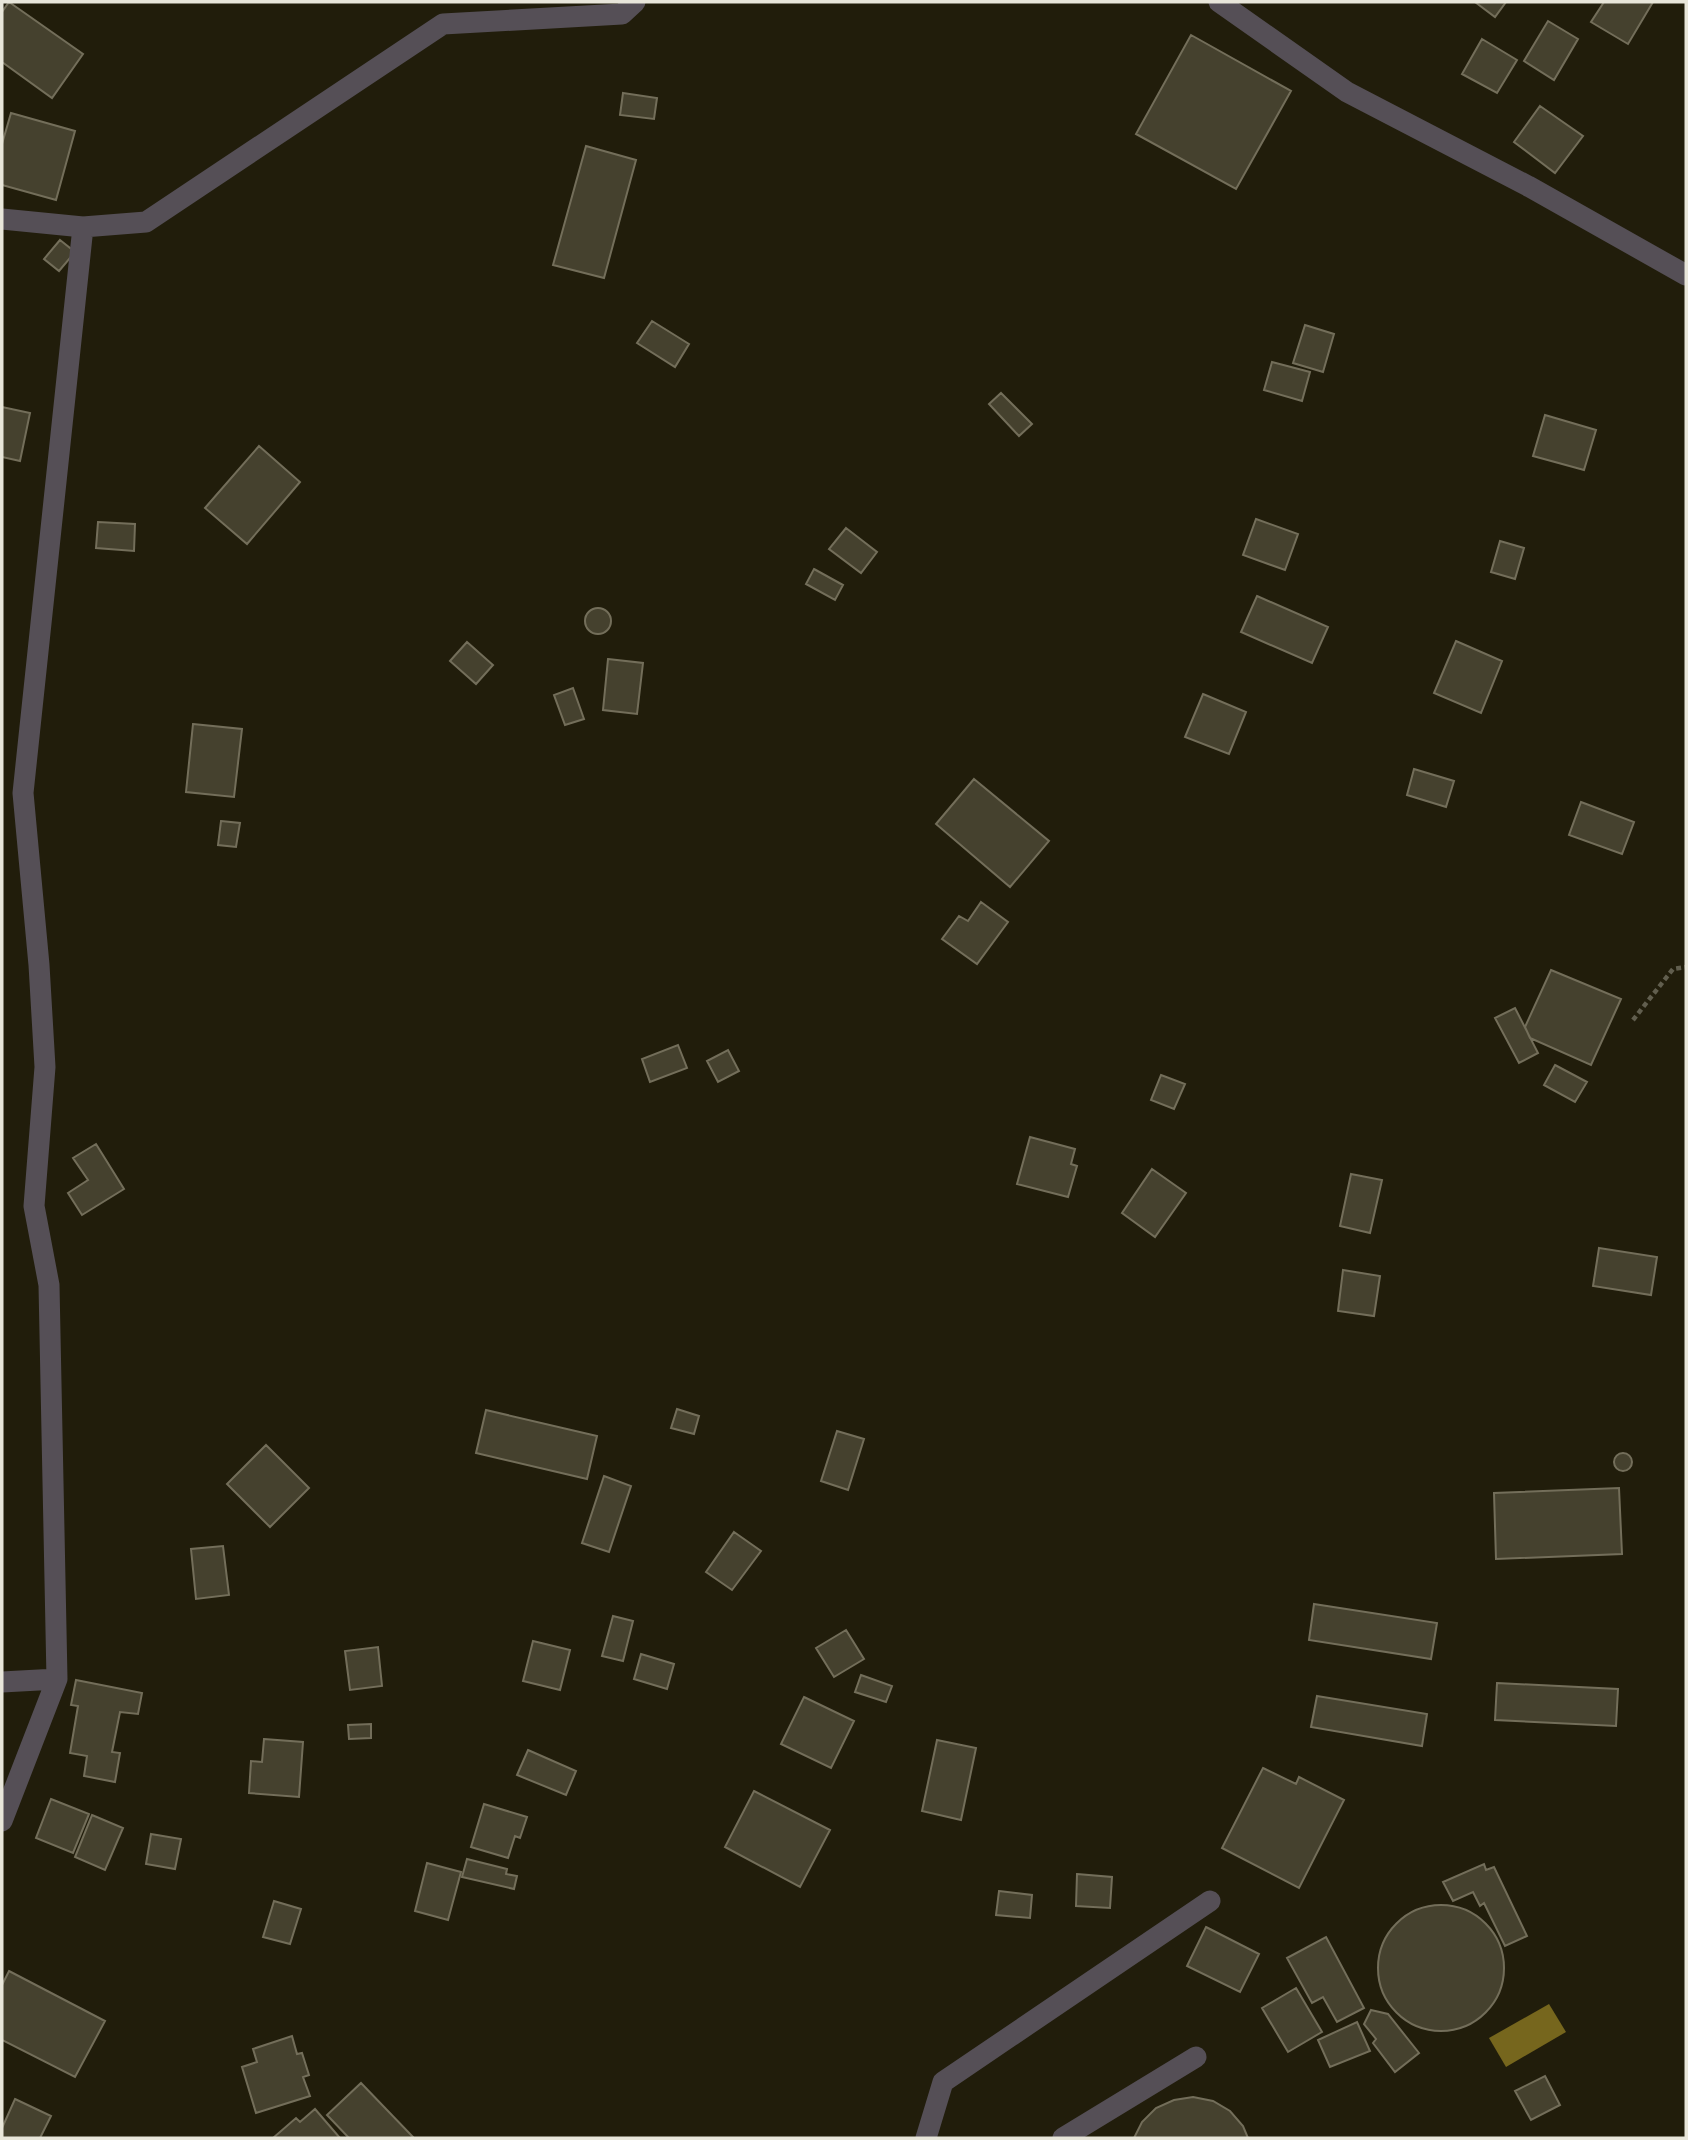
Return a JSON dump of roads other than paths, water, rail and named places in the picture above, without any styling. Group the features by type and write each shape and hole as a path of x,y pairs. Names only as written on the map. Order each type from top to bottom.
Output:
{"street":[{"path":"2,219 83,227 146,222 443,24 622,14 635,2"},
{"path":"1219,2 1347,92 1528,187 1686,275"},
{"path":"2,1821 57,1679 49,1285 34,1206 45,1067 39,965 23,793 83,227"},
{"path":"2,1682 57,1679"},
{"path":"926,2138 943,2082 1210,1901"},
{"path":"1063,2138 1196,2057"}]}
